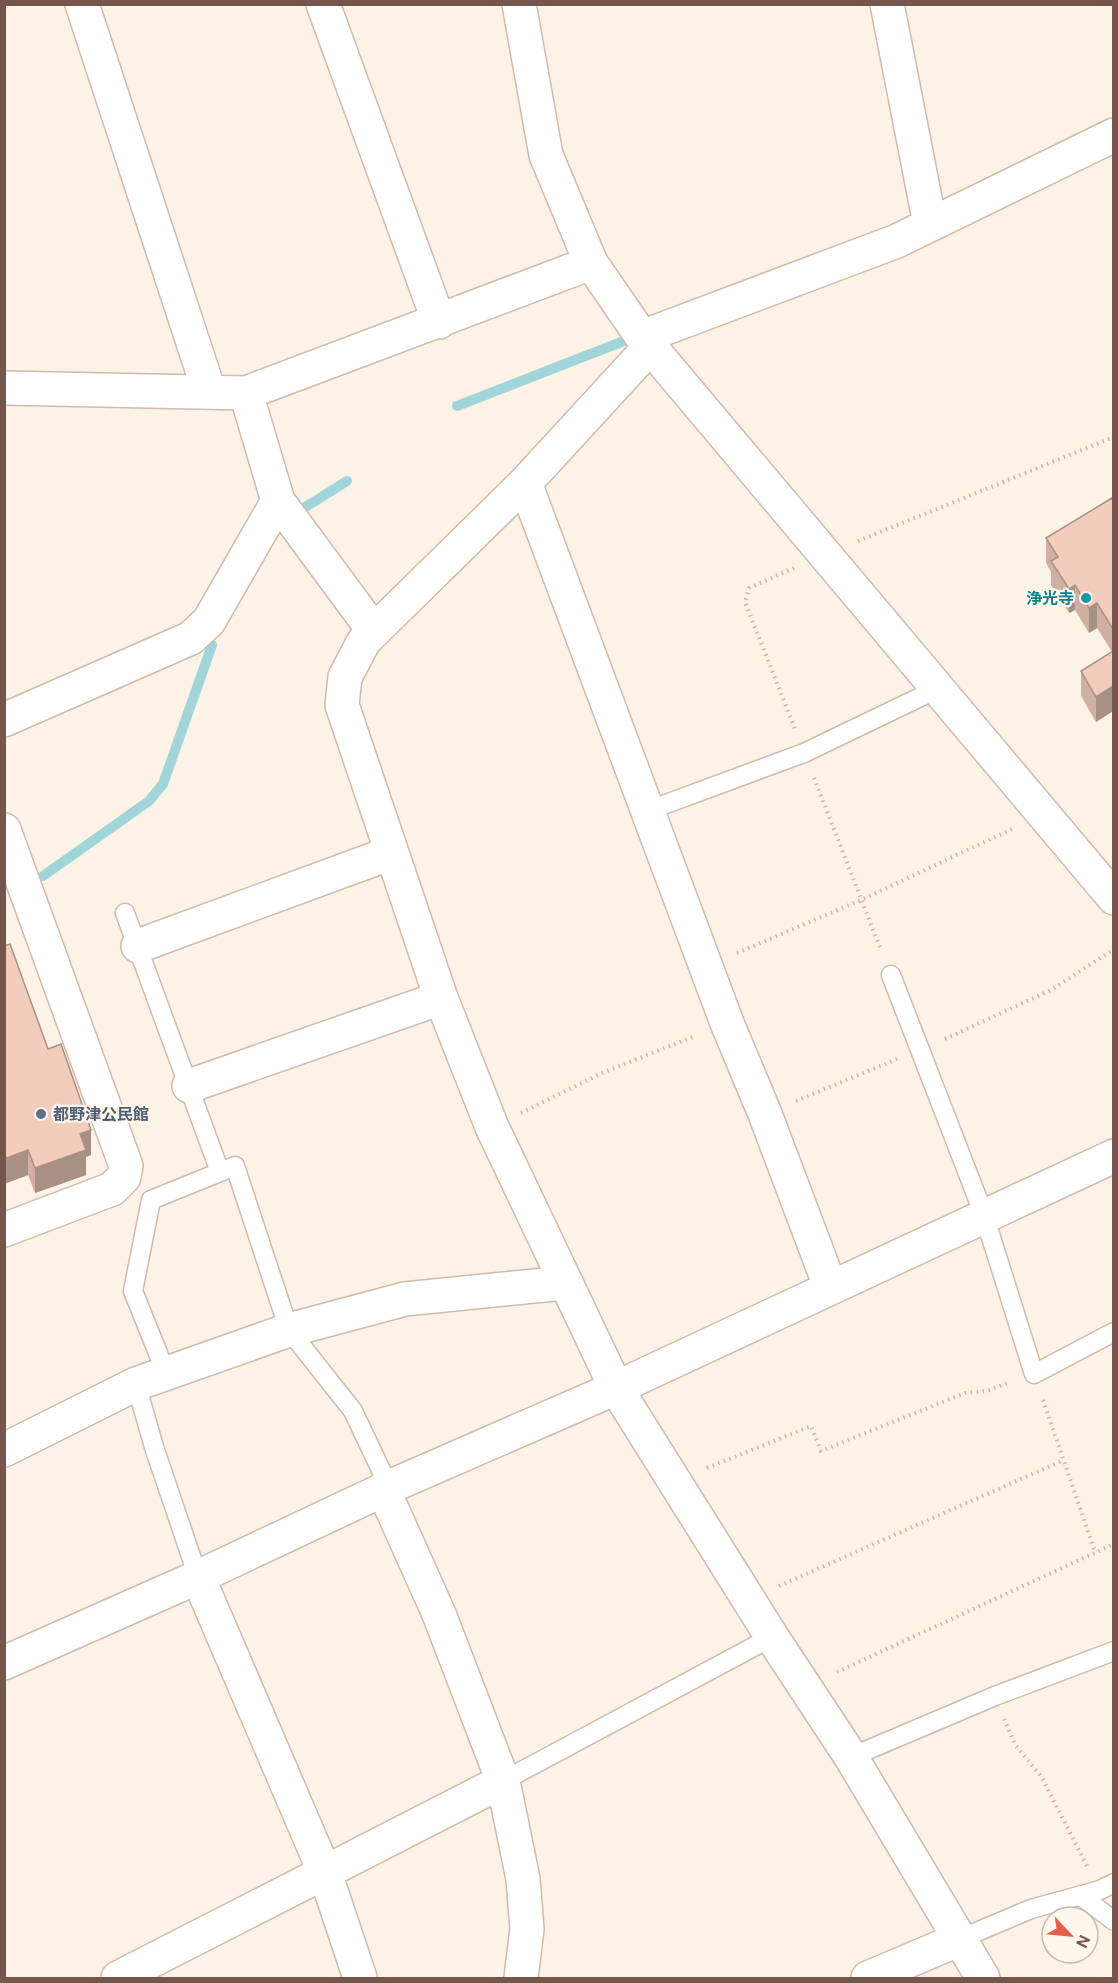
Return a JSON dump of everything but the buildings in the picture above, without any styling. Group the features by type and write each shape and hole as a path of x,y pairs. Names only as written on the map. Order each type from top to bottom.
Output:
{"street":[{"path":"82,4 209,392"},
{"path":"323,4 439,322"},
{"path":"519,4 546,155 591,263 646,342 1113,898"},
{"path":"887,4 930,224"},
{"path":"983,1978 852,1757 772,1637 616,1388 564,1283 492,1127 441,998 390,853 342,705 345,677 364,641 525,483 646,342 897,241 1113,135"},
{"path":"4,388 246,393 591,263"},
{"path":"246,393 278,501 375,631"},
{"path":"525,483 706,968 765,1114 830,1286"},
{"path":"4,720 191,638 201,630 215,612 278,501"},
{"path":"4,830 126,1166 124,1177 112,1189 4,1230"},
{"path":"138,946 390,853"},
{"path":"189,1086 441,998"},
{"path":"4,1663 198,1577 386,1488 616,1388 1113,1155"},
{"path":"4,1450 151,1378 289,1330 405,1299 564,1283"},
{"path":"386,1488 439,1614 503,1781 523,1879 527,1929 521,1978"},
{"path":"198,1577 325,1873 360,1978"},
{"path":"118,1978 503,1781"},
{"path":"868,1978 960,1939"}],"lane":[{"path":"647,811 804,753 937,689"},
{"path":"125,913 220,1172"},
{"path":"891,975 984,1215 1034,1374 1113,1332"},
{"path":"198,1577 154,1447 151,1378 133,1290 151,1200 234,1166 289,1330 353,1412 386,1488"},
{"path":"503,1781 772,1637"},
{"path":"852,1757 995,1696 1113,1651"},
{"path":"960,1939 1031,1909 1081,1896 1107,1886"},
{"path":"1081,1896 1113,1922"}],"path":[{"path":"824,555 1113,437"},
{"path":"706,968 786,930 861,900 1043,814"},
{"path":"492,1127 602,1073 727,1023"},
{"path":"674,1482 811,1426 821,1451 965,1393 987,1391 1034,1374 1095,1552"},
{"path":"749,1599 1064,1460"},
{"path":"806,1686 1113,1544"},
{"path":"995,1696 1016,1746 1041,1776 1107,1886"}],"waterway":[{"path":"457,406 629,339"},
{"path":"296,513 347,481"},
{"path":"43,876 149,801 163,784 212,645"}],"place":[{"name":"浄光寺","path":"1086,598"},
{"name":"都野津公民館","path":"41,1114"}]}
